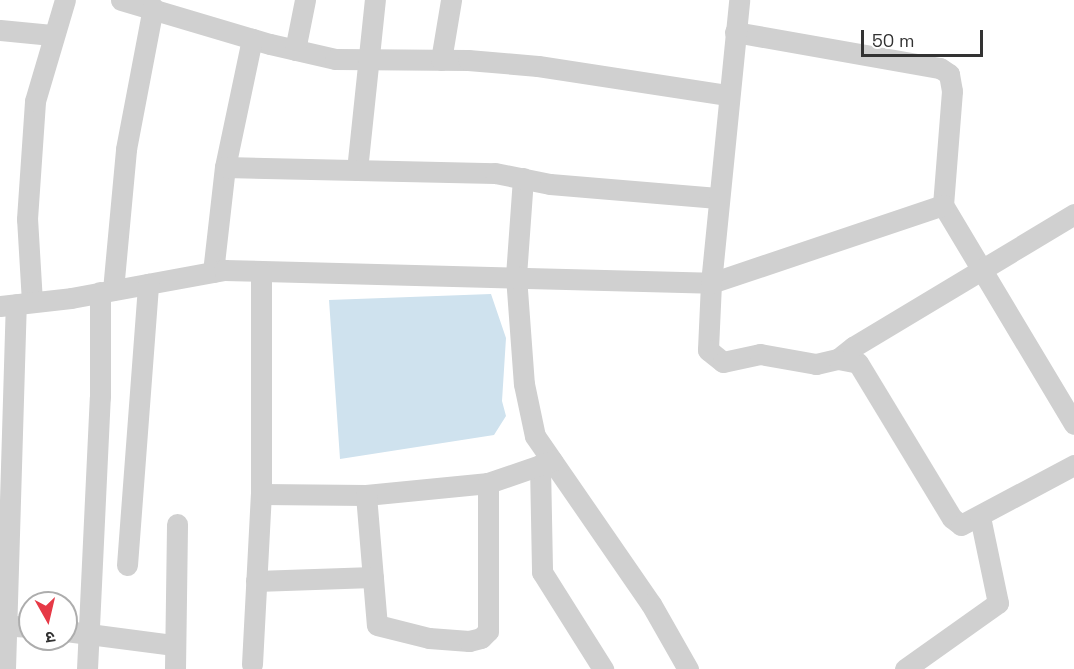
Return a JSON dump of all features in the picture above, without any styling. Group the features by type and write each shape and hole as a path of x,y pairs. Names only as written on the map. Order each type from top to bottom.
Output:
{"street":[{"path":"5,669 4,625 16,304 27,219 35,101 52,35 65,0"},
{"path":"121,0 295,50 366,60 441,60 538,66 728,95"},
{"path":"295,50 305,0"},
{"path":"357,170 366,60 375,0"},
{"path":"441,60 451,0"},
{"path":"739,0 717,198 708,350 723,362 760,354 816,364 838,359 858,363 952,518 961,525 980,517 1074,465"},
{"path":"87,669 106,291 126,149 153,8"},
{"path":"0,30 52,35"},
{"path":"735,32 940,68 949,74 952,91 943,205 1074,424"},
{"path":"213,272 225,167 252,39"},
{"path":"225,167 495,172 523,178 717,198"},
{"path":"523,178 516,276 524,384 535,436 546,463 651,604 688,669"},
{"path":"16,304 213,272 516,276 711,283 943,205"},
{"path":"838,359 852,347 1074,214"},
{"path":"252,664 261,494 261,272"},
{"path":"127,565 148,284"},
{"path":"261,494 366,495 488,483 546,463"},
{"path":"546,463 542,572 603,669"},
{"path":"366,495 377,625 429,638 469,641 481,638 488,631 488,483"},
{"path":"905,669 998,603 980,517"},
{"path":"175,669 177,524"},
{"path":"256,581 373,577"},
{"path":"78,632 174,645"}],"water":[{"path":"491,294 506,338 502,401 506,416 494,435 340,459 329,300"}]}
